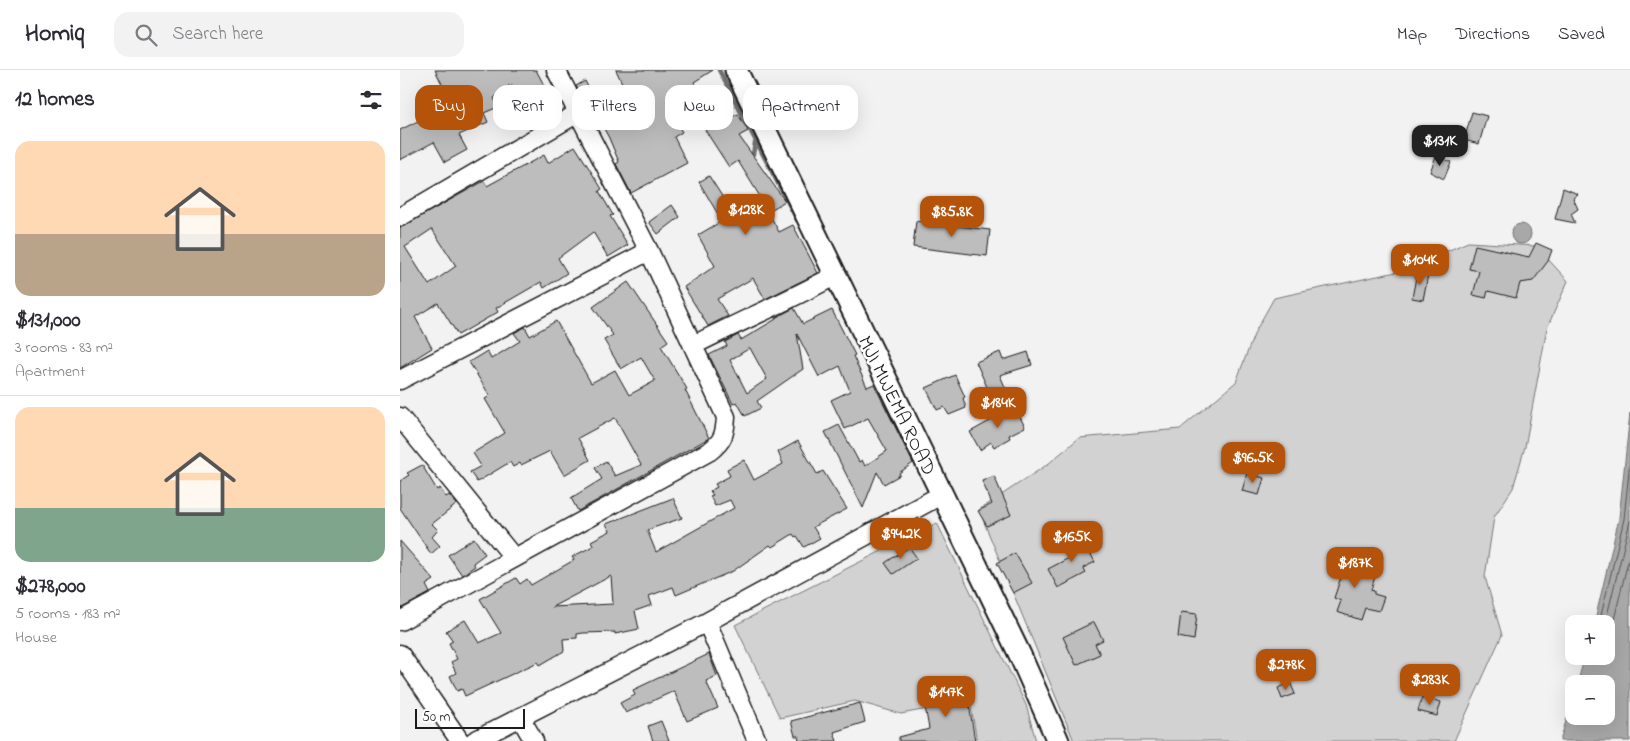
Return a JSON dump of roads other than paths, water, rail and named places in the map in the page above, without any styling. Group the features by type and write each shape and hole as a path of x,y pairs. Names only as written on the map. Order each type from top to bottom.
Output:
{"main road":[{"name":"MJI MWEMA ROAD","path":"736,70 1020,655 1058,741"}],"street":[{"path":"556,70 572,101"},
{"path":"400,217 572,117"},
{"path":"400,621 721,442 726,430 726,417 694,345 587,130"},
{"path":"400,380 649,252"},
{"path":"694,345 781,301 807,291 836,275"},
{"path":"400,417 514,558"},
{"path":"474,741 708,622 941,495"},
{"path":"708,622 757,741"},
{"path":"400,654 460,741"},
{"path":"520,718 534,741"}],"water":[{"path":"1521,224 1528,227 1531,234 1528,241 1521,244 1514,241 1511,234 1514,227"},
{"path":"1630,413 1630,741 1560,741 1565,724 1615,725 1615,675 1580,675 1582,665 1615,665 1615,615 1596,615 1619,518"}],"waterway":[{"path":"719,70 797,220"},
{"path":"749,158 753,154 755,143"}]}
